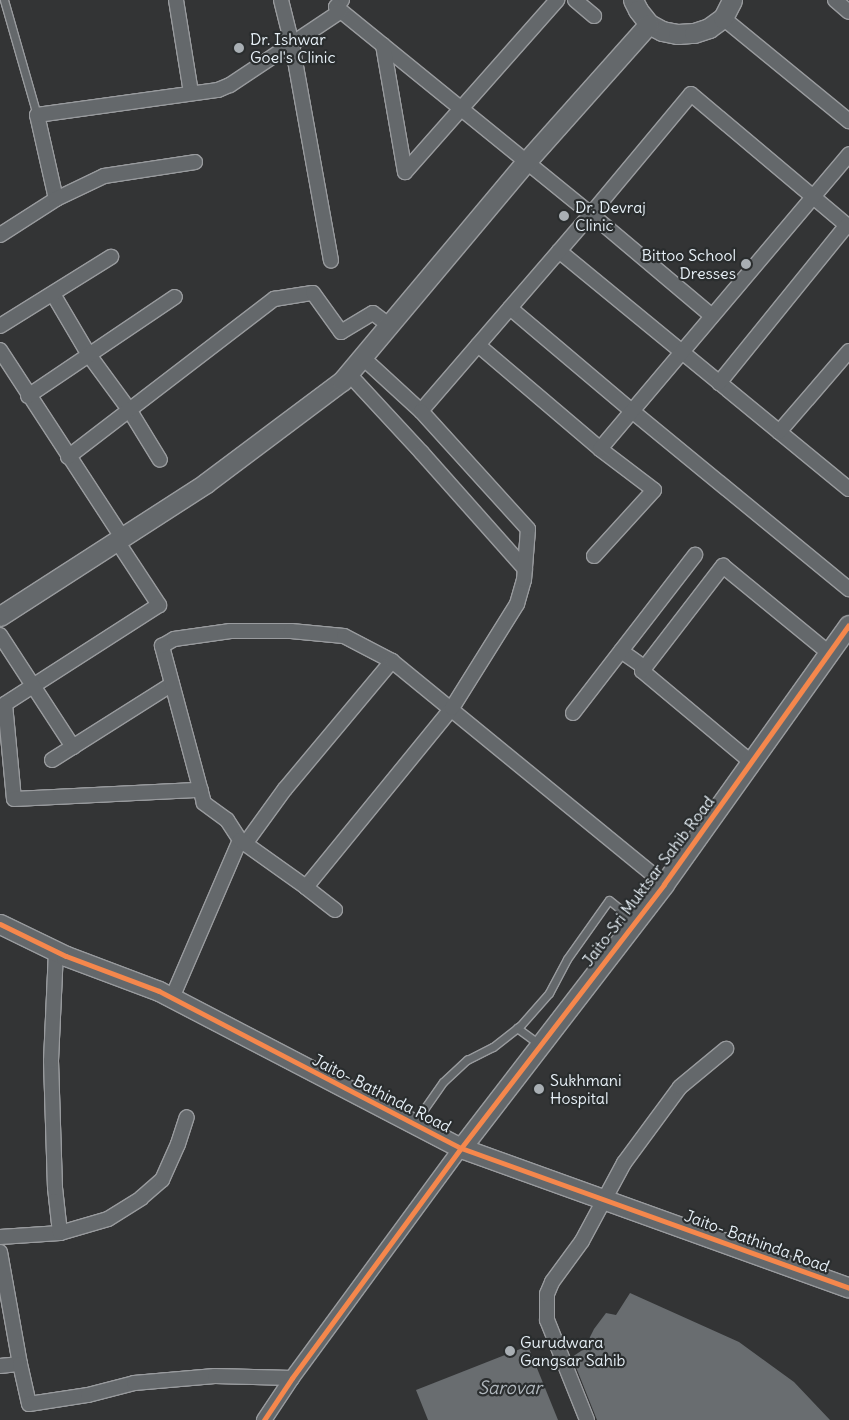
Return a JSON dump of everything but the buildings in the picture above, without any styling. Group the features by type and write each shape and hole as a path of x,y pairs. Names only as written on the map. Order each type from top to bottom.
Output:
{"street":[{"path":"176,0 191,92"},
{"path":"281,0 292,44 331,261"},
{"path":"383,45 405,172 557,0"},
{"path":"575,0 594,16"},
{"path":"633,0 649,24 662,31 686,34 709,28 723,18 732,0"},
{"path":"834,0 849,12"},
{"path":"56,199 37,115 191,92 218,90 230,85 292,44 336,5 712,316"},
{"path":"723,18 849,122"},
{"path":"0,616 206,483 342,381 525,163 649,24"},
{"path":"421,412 559,252 691,94 848,226 719,383"},
{"path":"600,449 849,154"},
{"path":"0,235 56,199 104,176 195,162"},
{"path":"559,252 779,432 847,482"},
{"path":"0,326 111,257"},
{"path":"68,457 274,299 313,293 341,332 373,313 389,325"},
{"path":"53,294 89,355 130,411 160,460"},
{"path":"28,396 175,297"},
{"path":"510,308 849,589"},
{"path":"478,345 600,449 654,490 594,556"},
{"path":"0,350 160,605 5,704 14,799 201,790"},
{"path":"779,432 849,351"},
{"path":"306,887 451,709 517,604 525,569 528,529 421,412 362,357"},
{"path":"348,374 422,453 525,569"},
{"path":"573,713 695,555"},
{"path":"751,762 642,671 723,566 829,653"},
{"name":"Jaito-Sri Muktsar Sahib Road","path":"461,1148 664,884 849,625"},
{"path":"335,910 242,842 227,820 204,802 162,646 174,639 230,631 291,631 344,636 392,661 664,884"},
{"path":"0,635 35,685 73,747"},
{"path":"621,651 645,668"},
{"path":"172,998 242,842 392,661"},
{"path":"52,760 172,684"},
{"name":"Jaito- Bathinda Road","path":"0,924 56,951 172,998 461,1148 849,1288"},
{"path":"56,951 52,1061 55,1188 60,1232"},
{"path":"587,1420 547,1320 548,1294 552,1282 582,1241 624,1163 680,1087 726,1049"},
{"path":"0,1237 60,1232 108,1219 141,1198 162,1180 178,1144 187,1116"},
{"path":"264,1420 292,1378 461,1148"},
{"path":"0,1252 29,1404 88,1395 134,1383 215,1376 292,1378"},
{"path":"0,1366 20,1364"}],"lane":[{"path":"4,0 37,115"},
{"path":"414,1123 442,1082 467,1060 493,1047 517,1028 548,993 567,959 609,900 635,921"},
{"path":"517,1028 540,1045"}],"water":[{"path":"630,1293 739,1342 794,1382 830,1420 597,1420 572,1357 584,1349 594,1329 606,1313 616,1315"},
{"name":"Sarovar","path":"528,1346 558,1420 428,1420 416,1390"}],"cycle path":[{"path":"264,1420 292,1378 461,1148 664,884 849,625"},
{"path":"0,924 66,956 159,991 461,1148 849,1288"}],"place":[{"name":"Dr. Ishwar Goel's Clinic","path":"239,48"},
{"name":"Dr. Devraj Clinic","path":"564,216"},
{"name":"Bittoo School Dresses","path":"746,264"},
{"name":"Sukhmani Hospital","path":"539,1089"},
{"name":"Gurudwara Gangsar Sahib","path":"510,1351"}]}
